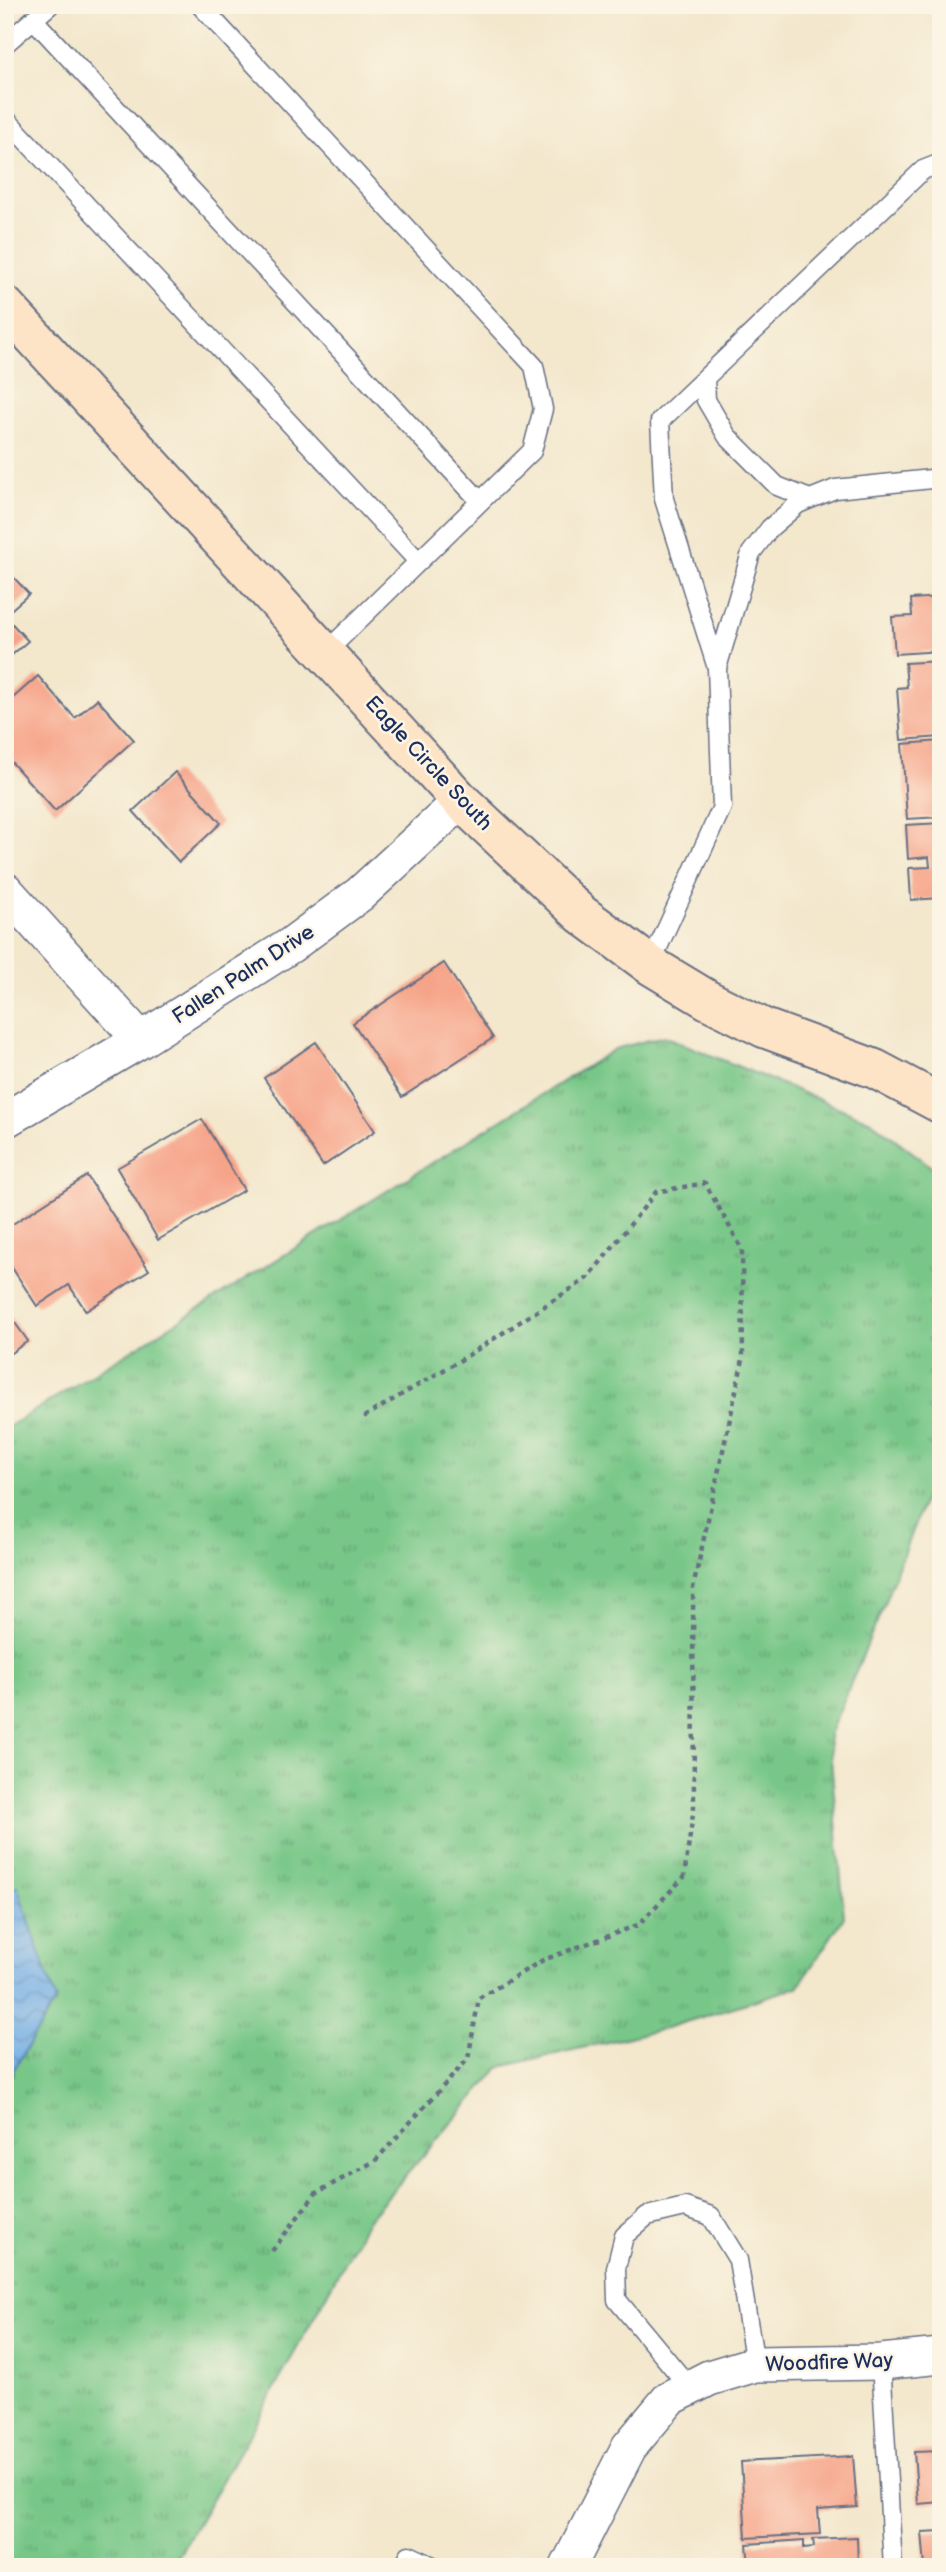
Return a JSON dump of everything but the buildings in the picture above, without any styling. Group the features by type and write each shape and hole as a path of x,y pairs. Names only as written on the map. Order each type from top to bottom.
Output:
{"street":[{"name":"Eagle Circle South","path":"5,306 461,801 581,914 650,965 708,1000 764,1028 876,1069 941,1104"},
{"name":"Fallen Palm Drive","path":"5,1120 141,1040 291,944 360,894 461,801"},
{"path":"5,890 141,1040"},
{"name":"Woodfire Way","path":"569,2567 629,2447 670,2398 709,2378 755,2364 881,2362 941,2356"}],"lane":[{"path":"5,44 50,5"},
{"path":"200,5 534,366 543,409 532,450 326,652"},
{"path":"34,20 480,501"},
{"path":"5,118 418,561"},
{"path":"650,965 722,807 717,668 664,499 660,421 923,170 941,163"},
{"path":"705,379 706,400 727,436 778,486 810,499"},
{"path":"717,668 751,553 770,528 798,504 835,489 941,478"},
{"path":"690,2388 617,2300 616,2268 624,2236 647,2216 685,2207 711,2216 738,2260 755,2364"},
{"path":"881,2362 893,2567"},
{"path":"403,2567 410,2555 435,2567"}],"path":[{"path":"272,2251 316,2193 375,2161 468,2059 479,1998 543,1959 638,1925 684,1877 694,1807 693,1588 743,1359 742,1249 705,1183 656,1192 589,1279 362,1418"}],"green space":[{"path":"664,1036 871,1121 941,1174 941,1475 927,1492 879,1617 829,1735 844,1917 798,1987 663,2029 500,2067 368,2219 264,2408 172,2567 5,2567 5,1429 615,1049"}],"water":[{"path":"17,1886 56,2000 5,2084 5,1890"}]}
